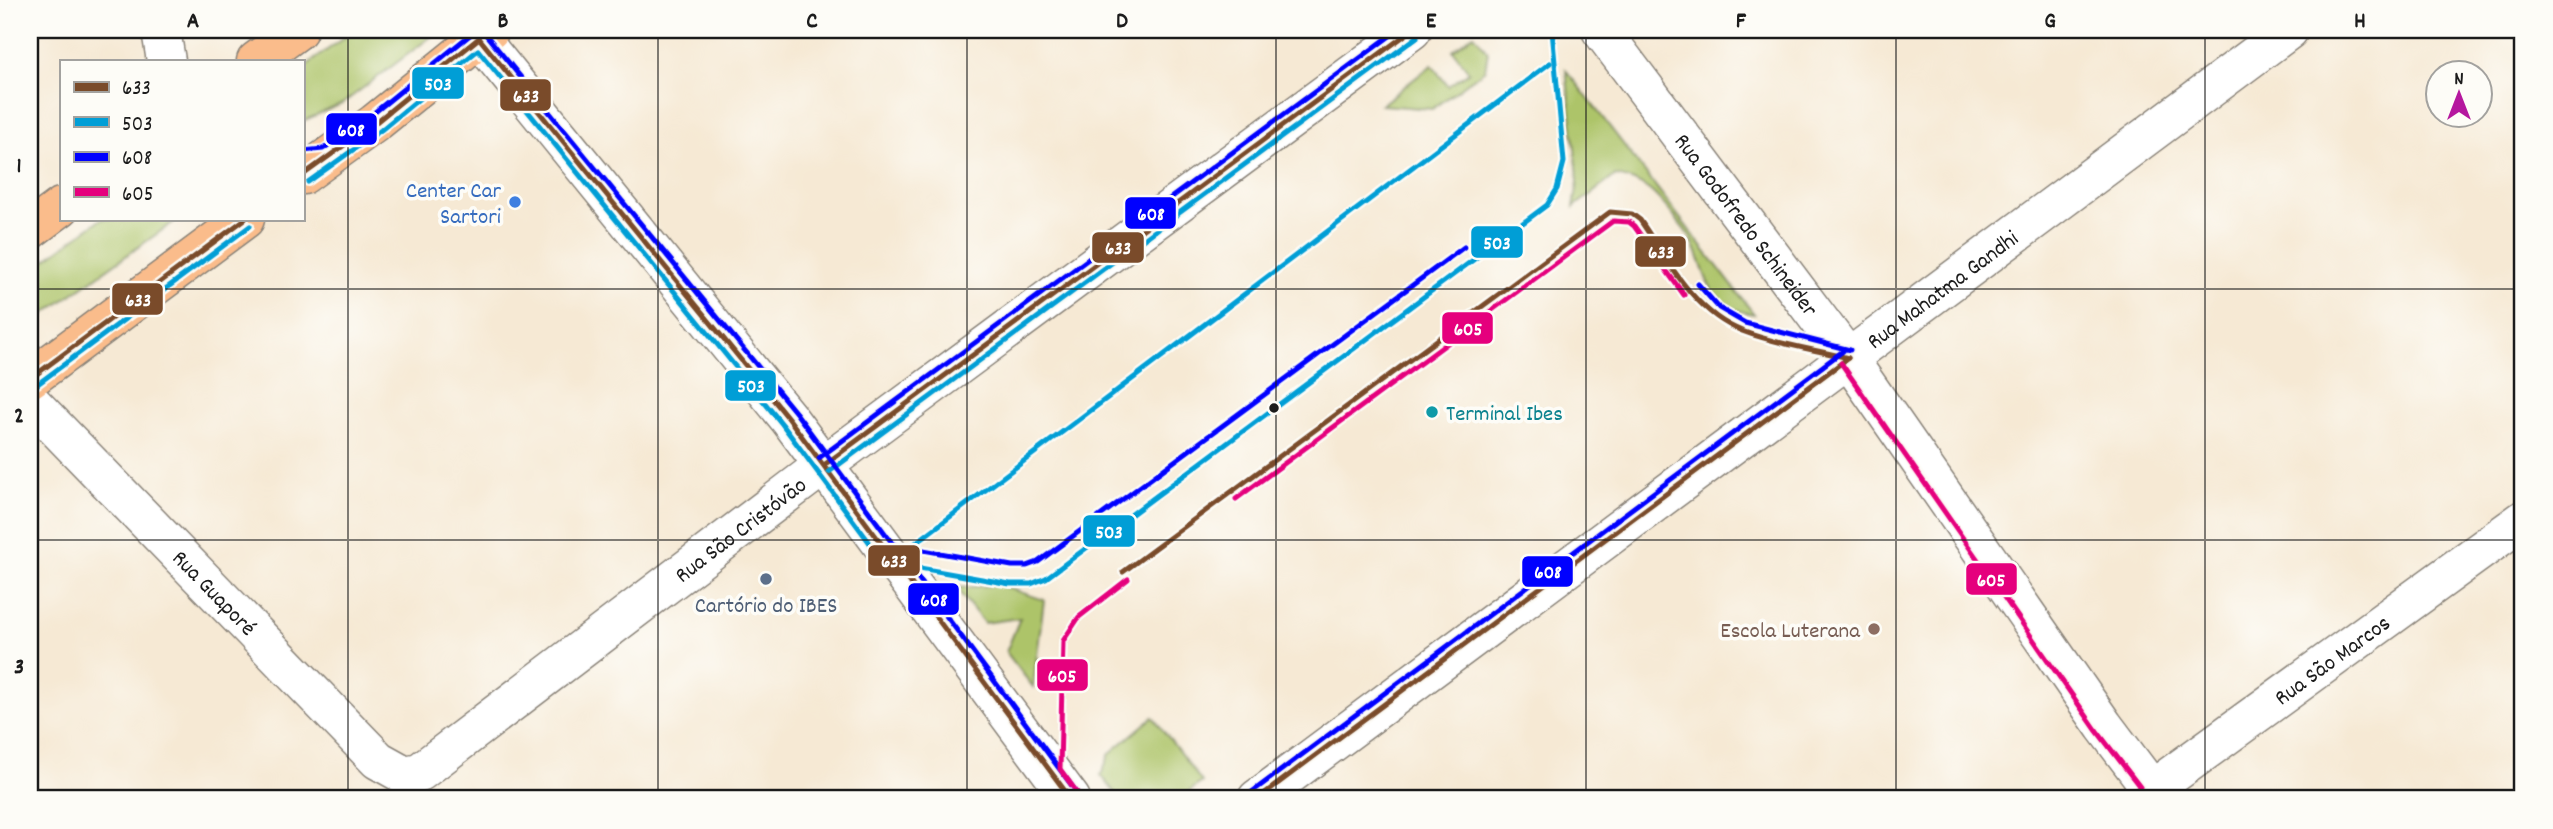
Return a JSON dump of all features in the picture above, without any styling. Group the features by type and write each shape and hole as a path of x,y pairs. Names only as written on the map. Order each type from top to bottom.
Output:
{"main road":[{"path":"257,60 298,30"},
{"path":"311,164 375,123 484,34"},
{"path":"30,230 60,208"},
{"path":"30,379 244,220"}],"street":[{"path":"161,30 166,60"},
{"name":"Rua São Cristóvão","path":"405,775 420,772 824,465 1412,30"},
{"name":"Rua Godofredo Schineider","path":"1601,30 1848,358 2150,796"},
{"name":"Rua Mahatma Gandhi","path":"1257,799 2289,30"},
{"path":"484,34 824,465 1071,799"},
{"name":"Rua Guaporé","path":"30,401 378,760 405,775"},
{"name":"Rua São Marcos","path":"2150,796 2523,520"}],"green space":[{"path":"354,30 440,30 342,104 304,121 304,67"},
{"path":"1474,34 1488,52 1485,70 1432,109 1381,105 1432,65 1448,86 1469,72 1453,50"},
{"path":"1566,70 1754,314 1726,305 1717,297 1706,278 1689,235 1650,191 1635,181 1615,176 1574,207 1578,182"},
{"path":"100,220 177,220 30,324 30,271"},
{"path":"999,585 1044,600 1033,687 1006,652 1020,618 984,623 956,588"},
{"path":"1153,717 1202,782 1179,799 1120,799 1101,775 1110,753"}],"transit line":[{"name":"608","path":"304,151 323,149 370,116 476,30"},
{"name":"608","path":"482,30 796,413 1078,794"},
{"name":"608","path":"819,458 1398,30"},
{"name":"633","path":"824,465 1412,30"},
{"name":"503","path":"886,562 1010,584 1031,584 1046,578 1547,205 1557,189 1564,162 1552,30"},
{"name":"503","path":"829,472 1417,37"},
{"name":"633","path":"304,174 375,123 479,38 789,419 1071,799"},
{"name":"503","path":"308,182 381,130 478,50 782,424 881,558"},
{"name":"503","path":"893,560 1550,63"},
{"name":"633","path":"1123,572 1610,212 1632,214 1640,220 1683,283 1710,312 1725,323 1768,339 1848,358"},
{"name":"633","path":"30,379 244,220"},
{"name":"605","path":"1236,499 1613,221 1629,222 1634,226 1684,295"},
{"name":"503","path":"35,386 250,226"},
{"name":"608","path":"890,544 1012,566 1027,566 1038,562 1464,247"},
{"name":"608","path":"1698,284 1719,308 1745,323 1850,350"},
{"name":"608","path":"1252,792 1843,351"},
{"name":"633","path":"1257,799 1848,358"},
{"name":"605","path":"1841,363 2097,731 2140,787 2134,792"},
{"name":"605","path":"1078,794 1060,769 1063,641 1079,617 1128,579"}],"place":[{"name":"Center Car Sartori","path":"515,202"},
{"name":"Terminal Ibes","path":"1432,412"},
{"name":"Cartório do IBES","path":"766,579"},
{"name":"Escola Luterana","path":"1874,629"}]}
